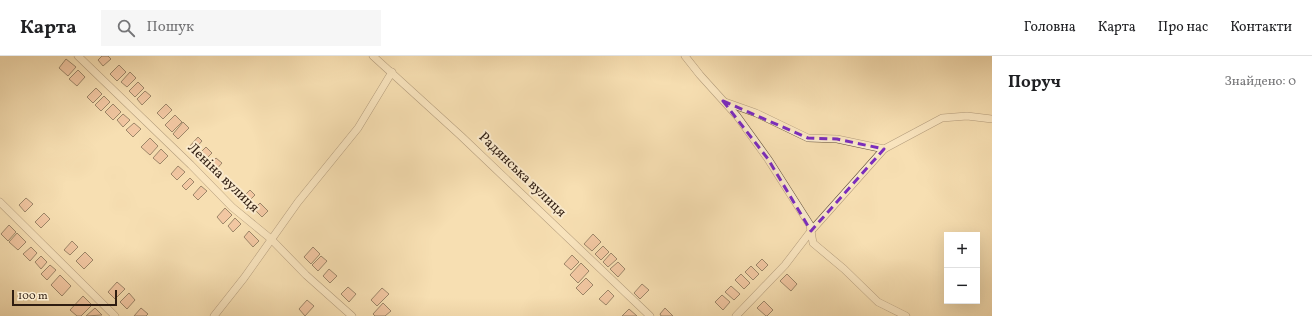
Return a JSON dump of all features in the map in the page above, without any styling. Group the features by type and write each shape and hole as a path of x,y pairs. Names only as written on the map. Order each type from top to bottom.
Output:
{"street":[{"name":"Леніна вулиця","path":"78,56 191,165 232,207 271,239 306,275 352,316"},
{"name":"Радянська вулиця","path":"374,56 461,136 650,316"},
{"path":"686,56 700,75 737,116 768,159 810,226 813,243 878,302 906,316"},
{"path":"214,316 244,278 298,202 358,128 392,72"},
{"path":"723,101 756,113 808,138 837,139 884,149"},
{"path":"736,316 784,265 811,231 884,149 942,118 967,116 992,119"},
{"path":"0,202 115,316"}],"highlighted area":[{"path":"723,101 808,138 837,139 884,149 811,231 768,159"}],"building":[{"path":"102,56 108,56 111,59 103,66 98,60"},
{"path":"66,59 76,67 68,76 59,68"},
{"path":"119,65 126,72 117,81 110,74"},
{"path":"78,70 85,77 77,86 69,79"},
{"path":"130,72 136,78 127,87 121,82"},
{"path":"138,82 144,88 135,97 129,91"},
{"path":"96,88 102,94 93,103 87,97"},
{"path":"145,91 151,96 142,105 137,99"},
{"path":"104,96 110,102 101,111 95,105"},
{"path":"113,104 121,112 113,120 105,112"},
{"path":"166,104 172,110 163,119 157,113"},
{"path":"123,114 130,120 123,127 117,120"},
{"path":"175,115 182,122 172,132 165,125"},
{"path":"183,122 189,128 178,139 173,134"},
{"path":"134,123 141,129 133,137 126,130"},
{"path":"198,137 202,141 193,151 189,147"},
{"path":"150,138 158,146 150,155 141,147"},
{"path":"206,147 212,153 204,161 198,155"},
{"path":"161,149 168,156 160,164 153,158"},
{"path":"216,158 222,163 214,172 208,166"},
{"path":"178,166 185,172 177,180 171,174"},
{"path":"190,178 194,182 186,190 182,186"},
{"path":"201,186 207,191 198,200 193,195"},
{"path":"250,190 255,195 246,204 241,199"},
{"path":"26,198 33,204 25,212 19,205"},
{"path":"260,203 268,211 262,217 254,209"},
{"path":"225,208 232,215 223,224 217,217"},
{"path":"44,213 50,219 41,228 35,222"},
{"path":"235,218 241,224 233,232 228,226"},
{"path":"9,225 16,232 8,241 1,234"},
{"path":"249,231 259,241 253,247 244,237"},
{"path":"17,233 26,242 18,250 9,242"},
{"path":"593,234 601,242 592,251 584,244"},
{"path":"72,241 78,247 70,255 64,250"},
{"path":"603,246 609,252 601,260 595,254"},
{"path":"31,247 37,253 30,261 23,254"},
{"path":"313,247 320,254 311,264 304,257"},
{"path":"85,252 93,260 84,269 76,261"},
{"path":"611,253 617,259 608,267 603,262"},
{"path":"572,255 579,262 571,270 564,264"},
{"path":"41,256 47,262 41,269 35,262"},
{"path":"321,256 327,261 318,271 312,265"},
{"path":"762,259 768,265 762,271 756,265"},
{"path":"618,262 625,269 618,277 610,269"},
{"path":"581,263 589,271 578,283 570,275"},
{"path":"50,265 56,270 47,280 41,274"},
{"path":"751,266 759,274 753,280 745,272"},
{"path":"329,269 337,276 330,283 323,276"},
{"path":"741,274 750,283 744,289 735,280"},
{"path":"787,274 797,284 791,291 780,281"},
{"path":"60,275 71,286 62,296 51,285"},
{"path":"586,278 593,285 583,295 576,288"},
{"path":"117,282 125,289 115,299 108,292"},
{"path":"642,284 649,290 640,299 634,293"},
{"path":"731,286 740,294 734,300 725,292"},
{"path":"348,287 356,294 349,302 341,294"},
{"path":"382,288 389,294 377,306 371,300"},
{"path":"608,290 614,296 606,305 599,299"},
{"path":"129,293 135,300 127,309 120,302"},
{"path":"722,295 730,302 723,310 715,302"},
{"path":"83,296 92,305 81,316 77,316 70,310"},
{"path":"307,300 314,306 305,316 299,309"},
{"path":"764,301 773,310 767,316 757,308"},
{"path":"383,303 391,311 385,316 375,316 373,314"},
{"path":"95,308 102,315 86,316"},
{"path":"141,308 148,314 146,316 134,316"},
{"path":"665,308 673,316 661,316 660,314"},
{"path":"629,309 637,316 622,316"}]}
